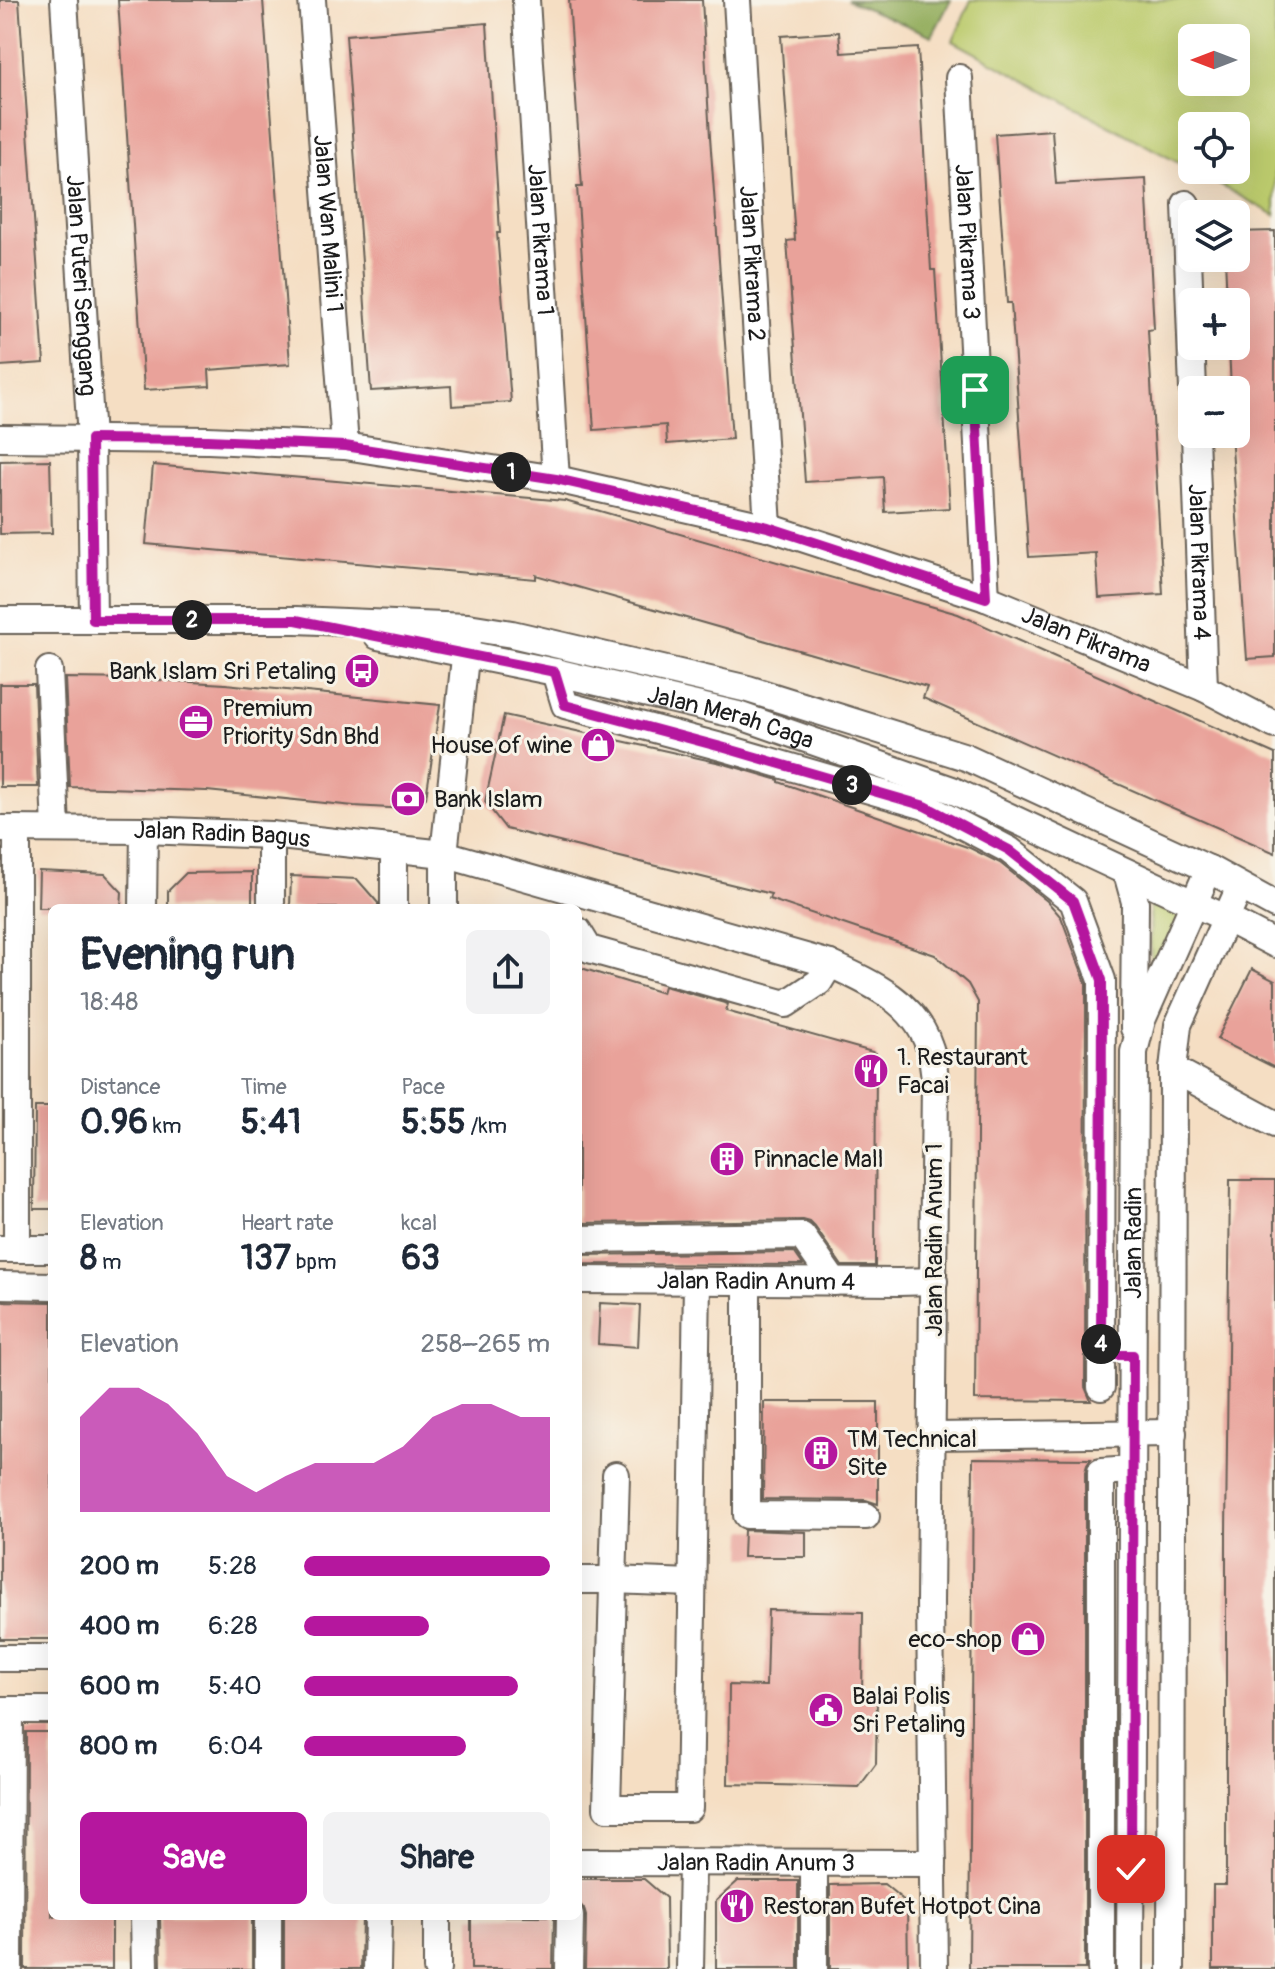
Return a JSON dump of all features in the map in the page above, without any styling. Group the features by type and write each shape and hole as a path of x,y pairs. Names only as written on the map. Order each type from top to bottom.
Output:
{"street":[{"name":"Jalan Puteri Senggang","path":"64,0 91,439 93,620"},
{"name":"Jalan Wan Malini 1","path":"312,0 345,446"},
{"name":"Jalan Pikrama 1","path":"526,0 556,479"},
{"name":"Jalan Pikrama 2","path":"737,0 768,527"},
{"name":"Jalan Pikrama 3","path":"959,78 986,598"},
{"path":"1189,272 1192,376"},
{"name":"Jalan Pikrama","path":"0,438 208,440 345,446 556,479 768,527 986,598 1204,688 1275,725"},
{"name":"Jalan Pikrama 4","path":"1195,448 1204,688"},
{"name":"Jalan Merah Caga","path":"0,620 296,620 467,640 555,672 738,715 952,790 1275,944"},
{"name":"Jalan Merah Caga","path":"467,640 512,634 748,689 966,757 1209,869 1275,905"},
{"path":"444,904 444,854 467,640"},
{"path":"49,670 56,829"},
{"path":"555,672 565,705 925,806 1009,850 1073,901 1102,980 1101,1387"},
{"path":"449,804 459,842 479,864"},
{"path":"8,829 8,1249 48,1249"},
{"name":"Jalan Radin Bagus","path":"8,829 271,835 444,854"},
{"path":"143,904 144,830"},
{"path":"271,835 271,904"},
{"path":"394,848 394,904"},
{"name":"Jalan Radin Anum 1","path":"444,854 479,864 562,897 830,964 875,985 899,1002 916,1022 929,1046 935,1077 930,1603 934,1969"},
{"name":"Jalan Radin","path":"1130,1969 1134,1052 1142,1020 1209,869"},
{"path":"1127,873 1135,902 1134,1052"},
{"name":"Jalan Radin","path":"1171,1969 1173,1069 1178,1025 1240,887"},
{"path":"582,938 589,949 786,1004 819,982 830,964"},
{"path":"1173,1069 1275,1124"},
{"path":"582,1239 802,1236 834,1282"},
{"name":"Jalan Radin Anum 4","path":"582,1280 934,1281"},
{"path":"616,1475 607,1808 689,1808 697,1281"},
{"path":"747,1281 747,1515 866,1516"},
{"path":"0,1285 48,1286"},
{"path":"1101,1355 1133,1355"},
{"path":"933,1436 1173,1433"},
{"path":"1101,1969 1101,1472 1132,1470"},
{"path":"582,1580 692,1583"},
{"path":"0,1658 48,1658"},
{"path":"9,1969 5,1710 48,1710"},
{"name":"Jalan Radin Anum 3","path":"582,1862 933,1863"},
{"path":"690,1969 692,1863"},
{"path":"814,1863 814,1969"},
{"path":"144,1920 145,1969"},
{"path":"268,1920 268,1969"},
{"path":"377,1969 378,1920"},
{"path":"437,1920 437,1969"},
{"path":"569,1969 570,1920"}],"green space":[{"path":"847,0 951,0 932,36"},
{"path":"971,0 1275,0 1275,215 1218,184 1250,184 1250,112 1178,112 1178,163 953,41"},
{"path":"1150,892 1188,907 1151,986"}],"building":[{"path":"0,0 19,0 44,363 0,366"},
{"path":"118,0 263,0 290,364 209,370 210,386 144,390"},
{"path":"569,0 702,0 732,439 667,444 666,425 594,430 577,187 582,187"},
{"path":"487,23 500,233 497,233 511,402 452,406 451,386 371,391 346,35"},
{"path":"839,32 841,53 918,48 931,270 935,270 950,508 885,512 883,477 805,482 787,241 795,240 781,36"},
{"path":"1052,130 1056,184 1146,179 1154,329 1148,330 1163,594 1099,598 1096,553 1029,557 1011,303 1007,303 995,134"},
{"path":"1275,231 1275,657 1247,659 1232,448 1250,448 1250,376 1230,376 1230,360 1250,360 1250,288 1226,288 1226,272 1250,272 1250,232"},
{"path":"50,460 52,533 0,534 0,461"},
{"path":"153,465 565,501 958,614 1275,754 1275,853 923,698 927,687 536,575 536,579 146,544"},
{"path":"65,678 225,684 440,705 426,798 407,809 207,791 70,787"},
{"path":"0,684 34,684 38,787 0,787"},
{"path":"504,715 721,763 779,780 970,848 1000,863 1047,901 1061,917 1086,983 1085,1387 1091,1401 975,1400 978,1002 968,984 935,955 769,899 771,894 506,829 485,802"},
{"path":"39,871 105,874 122,892 121,904 48,904 48,908 38,908"},
{"path":"252,872 252,904 168,904 168,891 186,873"},
{"path":"291,876 357,879 378,903 378,904 290,904"},
{"name":"Pinnacle Mall","path":"582,968 662,993 664,986 728,1004 726,1011 876,1053 875,1266 842,1266 815,1227 803,1220 582,1223"},
{"path":"1252,969 1275,981 1275,1068 1217,1039"},
{"path":"35,1107 48,1107 48,1209 34,1209"},
{"path":"1230,1180 1275,1180 1275,1969 1213,1969 1213,1885 1226,1885"},
{"path":"794,1252 803,1265 582,1264 582,1255"},
{"path":"0,1301 48,1302 48,1639 0,1639"},
{"path":"600,1303 640,1305 638,1347 598,1344"},
{"name":"TM Technical Site","path":"764,1402 878,1402 878,1504 866,1500 763,1499"},
{"path":"973,1458 1091,1459 1085,1472 1085,1969 969,1969"},
{"path":"744,1530 806,1532 806,1557 743,1557"},
{"path":"768,1610 863,1612 862,1697 877,1697 876,1764 859,1787 728,1784 729,1685 766,1686"},
{"path":"26,1732 48,1732 48,1920 112,1920 112,1969 25,1969"},
{"path":"582,1879 644,1879 666,1898 667,1969 585,1969"},
{"path":"738,1881 798,1881 798,1969 716,1969 716,1901"},
{"path":"884,1884 907,1903 908,1969 830,1969 830,1885"},
{"path":"160,1920 252,1920 252,1969 161,1969"},
{"path":"284,1920 362,1920 361,1969 284,1969"},
{"path":"471,1920 554,1920 553,1969 471,1969"}],"place":[{"name":"Bank Islam Sri Petaling","path":"362,671"},
{"name":"Premium Priority Sdn Bhd","path":"196,722"},
{"name":"House of wine","path":"598,745"},
{"name":"Bank Islam","path":"408,799"},
{"name":"1. Restaurant Facai","path":"871,1071"},
{"name":"Pinnacle Mall","path":"727,1159"},
{"name":"TM Technical Site","path":"821,1453"},
{"name":"eco-shop","path":"1028,1639"},
{"name":"Balai Polis Sri Petaling","path":"826,1710"},
{"name":"Restoran Bufet Hotpot Cina","path":"737,1906"}],"route":[{"path":"975,390 986,598 768,527 556,479 345,446 91,439 93,620 296,620 555,672 565,705 925,806 1009,850 1073,901 1102,980 1101,1355 1133,1355 1131,1869"}]}
